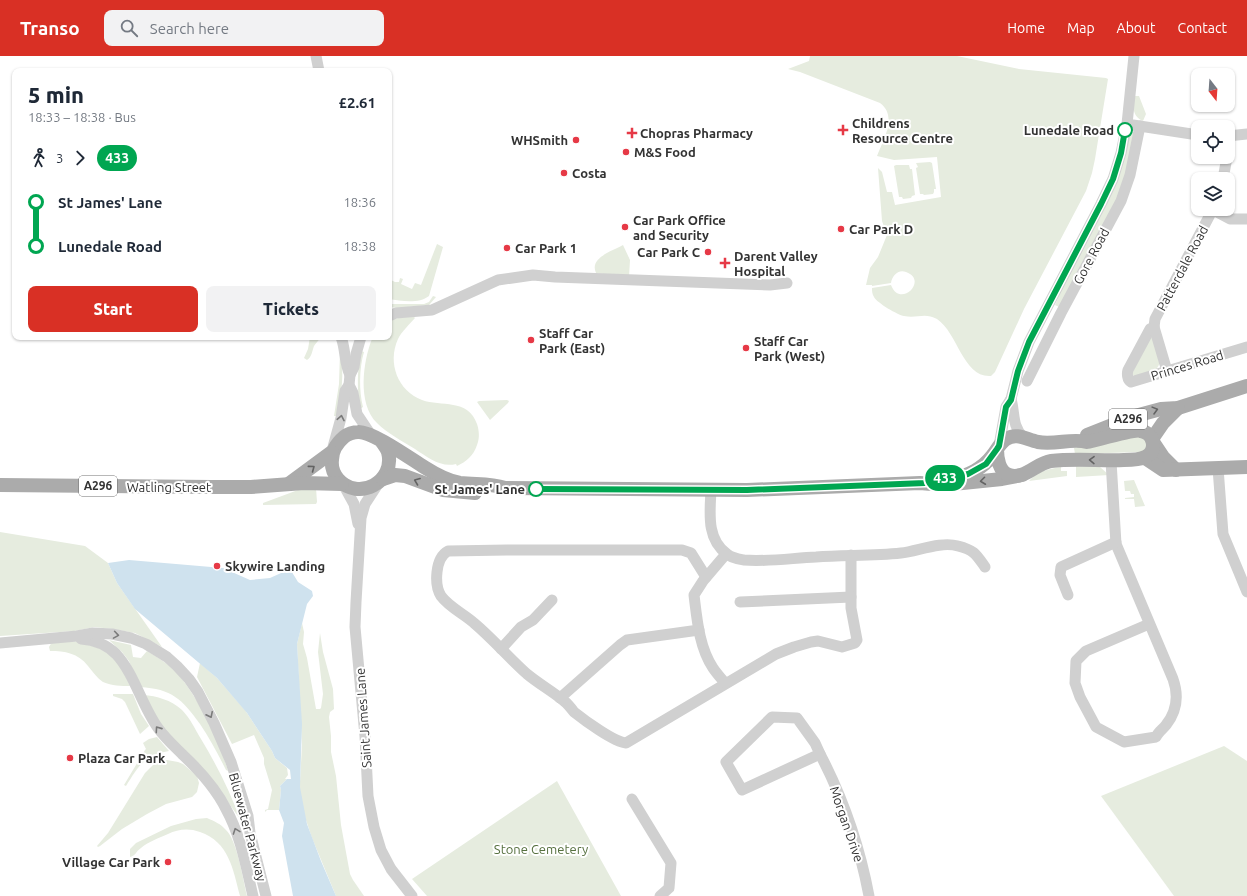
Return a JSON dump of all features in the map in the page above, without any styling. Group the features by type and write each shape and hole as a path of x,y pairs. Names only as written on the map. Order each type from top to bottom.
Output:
{"main road":[{"name":"A296","path":"1080,440 1086,435 1135,416 1161,408 1178,408 1247,386"},
{"name":"A296","path":"1153,440 1163,423 1178,408"},
{"path":"290,483 332,452 344,436 359,432 377,439 426,469 450,481 460,483 494,484 505,488 747,490 925,483 968,474 986,464 998,447 1009,438 1023,437 1043,442 1080,440 1087,442 1138,430 1147,432 1162,457 1176,470"},
{"path":"377,439 387,451 389,460 387,471 380,481"},
{"path":"925,483 943,486 1002,479 1022,475 1049,461 1111,461 1145,458 1152,452 1153,440"},
{"path":"998,447 998,462 1004,472 1011,476 1022,475"},
{"path":"332,452 331,466 334,474 343,484 350,488 360,490 365,489 395,475 405,476 443,490 465,493 494,492 505,488"},
{"path":"1145,458 1163,470 1247,467"},
{"name":"Watling Street","path":"0,485 251,487 290,483 343,484"}],"street":[{"path":"316,56 318,68"},
{"name":"Gore Road","path":"998,447 1006,407 1011,400 1018,371 1026,349 1113,179 1121,153 1127,124 1134,56"},
{"path":"1127,124 1191,134"},
{"name":"Gore Road","path":"1027,381 1061,313 1121,201 1130,174 1140,126"},
{"path":"1235,135 1247,134"},
{"name":"Patterdale Road","path":"1167,371 1154,327 1155,319 1210,216"},
{"path":"1224,216 1230,219 1247,219"},
{"path":"392,314 432,310 498,280 533,275 770,285 786,283"},
{"path":"1048,306 1061,313"},
{"name":"Patterdale Road","path":"1129,380 1127,373 1128,370 1150,329 1154,327"},
{"path":"342,340 346,351 346,367 357,414 377,439"},
{"path":"332,452 341,418 345,391 354,367 360,340"},
{"name":"Princes Road","path":"1129,380 1131,382 1247,347"},
{"name":"Gore Road","path":"1011,400 1014,423 1018,432 1023,437"},
{"path":"1111,461 1116,542 1175,686 1176,695 1176,706 1170,719 1156,737 1124,742 1096,727 1080,697 1075,683 1076,662 1086,651 1149,624"},
{"path":"1218,468 1223,536 1247,592"},
{"name":"Saint James Lane","path":"380,481 365,504 360,518 355,627 370,806 375,832 384,856 395,874 412,896"},
{"name":"Saint James Lane","path":"343,484 354,504 359,528"},
{"path":"711,490 711,529 716,542 726,554 744,560 902,553 939,546 957,545 975,552 985,567"},
{"path":"1068,595 1060,575 1060,570 1064,565 1116,542"},
{"path":"706,577 691,553 682,550 452,550 445,553 441,559 436,579 437,587 441,595 448,603 476,625 541,685 567,703 575,712 610,736 619,742 626,742 632,740 725,683 776,654 794,647 818,641 842,647 855,643 857,640 850,597 852,555"},
{"path":"725,683 710,663 699,630 694,593 726,554"},
{"path":"740,602 850,597"},
{"path":"501,649 521,628 533,620 552,600"},
{"path":"560,698 627,640 699,630"},
{"name":"Bluewater Parkway","path":"0,643 77,636 93,633 112,634 140,641 167,657 182,670 192,682 214,723 231,762 248,816 250,832 266,896"},
{"name":"Bluewater Parkway","path":"77,636 100,643 117,655 158,728 167,740 199,772 220,798 229,813 238,835 253,896"},
{"name":"Morgan Drive","path":"820,754 742,790 726,762 772,717 797,718 815,743 829,771 848,822 865,877 869,896"},
{"path":"632,799 671,863 669,888 660,896"}],"green space":[{"path":"810,56 957,56 1019,69 1108,79 1095,159 1086,191 1024,309 995,372 991,376 982,375 967,363 950,334 937,319 928,316 909,317 901,315 883,305 873,296 872,288 891,285 895,292 906,294 914,286 915,281 912,276 906,272 900,271 894,276 891,283 872,286 866,285 870,268 878,257 887,235 882,221 878,168 882,172 887,192 892,192 895,205 941,197 937,157 894,160 877,156 888,128 889,121 885,108 880,103 800,72 788,69 809,61"},
{"path":"1134,96 1139,96 1146,114 1143,121 1135,114"},
{"path":"1133,133 1122,190 1059,307 1055,305 1130,134"},
{"path":"916,163 932,163 936,189 934,189 933,194 924,195 920,194 916,168 918,167"},
{"path":"909,165 910,169 912,169 915,195 911,198 903,199 902,197 899,197 894,166"},
{"path":"437,244 443,247 429,296 425,299 415,301 392,299 392,280 399,282 400,278 403,279 401,284 412,289 415,283 421,285"},
{"path":"623,245 630,260 629,277 596,273 596,263 599,259"},
{"path":"433,296 436,297 429,305 392,307 392,304 424,304 429,302"},
{"path":"404,317 415,318 398,339 395,348 394,366 401,383 414,396 422,400 453,405 467,410 473,416 477,424 479,437 476,449 469,458 457,466 456,464 450,465 434,461 390,434 377,423 371,415 364,394 364,370 366,359 372,340 392,340 392,319"},
{"path":"1148,337 1152,337 1160,363 1156,370 1135,377 1132,374"},
{"path":"310,340 319,340 314,346 311,356 307,360 304,358"},
{"path":"361,351 364,352 360,380 363,407 360,409 358,380"},
{"path":"340,352 342,384 337,416 334,416 339,384"},
{"path":"479,401 509,401 508,403 490,420 477,402"},
{"path":"1136,435 1147,439 1146,449 1141,452 1075,454 1074,448"},
{"path":"1076,466 1100,467 1109,475 1076,477"},
{"path":"1061,467 1061,471 1067,471 1067,476 1029,481 1044,471"},
{"path":"1134,480 1145,506 1135,507 1134,499 1125,499 1134,497 1134,494 1131,494 1130,491 1125,491 1124,481"},
{"path":"316,488 316,504 263,505 263,503 298,490"},
{"path":"0,532 85,546 108,563 117,583 162,647 135,633 94,627 75,631 0,636"},
{"path":"302,623 304,632 303,644 316,709 321,708 323,694 318,652 320,633 323,652 333,689 334,709 330,712 329,717 331,752 336,776 341,825 350,874 364,896 336,896 305,817 300,792 302,745 297,644"},
{"path":"109,640 131,645 133,657 141,658 147,651 175,671 199,704 213,732 228,771 226,770 204,730 188,708 168,693 151,688 140,687 129,661"},
{"path":"86,641 117,658 130,686 113,685 103,682 80,658 66,652 50,651 49,647 52,642"},
{"path":"200,663 217,678 245,710 275,758 287,768 288,775 285,779 287,779 280,786 279,810 267,810 265,812 265,810 268,809 272,790 264,764 264,758 254,735 232,744 197,677"},
{"path":"113,694 133,694 141,714 149,726 140,734 125,702 122,699 113,696"},
{"path":"143,695 153,696 169,701 185,713 217,768 232,798 240,819 212,780 170,740"},
{"path":"157,737 169,751 153,755 138,768 126,786 124,785 146,749 143,743 149,739"},
{"path":"1224,746 1247,761 1247,896 1174,896 1101,796"},
{"path":"167,760 183,764 197,776 199,783 197,792 192,797 166,804 147,814 122,829 98,847 97,846 108,833 145,773 154,764"},
{"name":"Stone Cemetery","path":"557,781 621,896 427,896 412,879"},
{"path":"207,818 222,826 230,835 236,851 247,896 240,896 232,867 224,850 218,842 200,832 180,830 172,832 147,844 130,857 130,849 136,843 171,826 196,819"}],"water":[{"path":"129,560 223,568 250,580 270,578 290,569 298,582 312,591 313,596 307,604 297,644 302,724 300,787 307,824 336,896 293,896 282,836 284,823 279,810 280,786 287,779 291,779 290,770 275,758 247,713 217,678 135,609 117,583 108,563"}],"bus line":[{"name":"433","path":"536,489 747,490 925,483 944,478 961,476 975,471 983,466 993,456 999,446 1006,407 1011,400 1018,371 1029,342 1113,179 1121,153 1125,130"}],"place":[{"name":"Childrens Resource Centre","path":"843,130"},
{"name":"Lunedale Road","path":"1125,130"},
{"name":"Chopras Pharmacy","path":"632,133"},
{"name":"WHSmith","path":"576,140"},
{"name":"M&S Food","path":"626,152"},
{"name":"Costa","path":"564,173"},
{"name":"Car Park Office and Security","path":"625,227"},
{"name":"Car Park D","path":"841,229"},
{"name":"Car Park 1","path":"507,248"},
{"name":"Car Park C","path":"708,252"},
{"name":"Darent Valley Hospital","path":"725,263"},
{"name":"Staff Car Park (East)","path":"531,340"},
{"name":"Staff Car Park (West)","path":"746,348"},
{"name":"St James' Lane","path":"536,489"},
{"name":"Skywire Landing","path":"217,566"},
{"name":"Plaza Car Park","path":"70,758"},
{"name":"Village Car Park","path":"168,862"}]}
